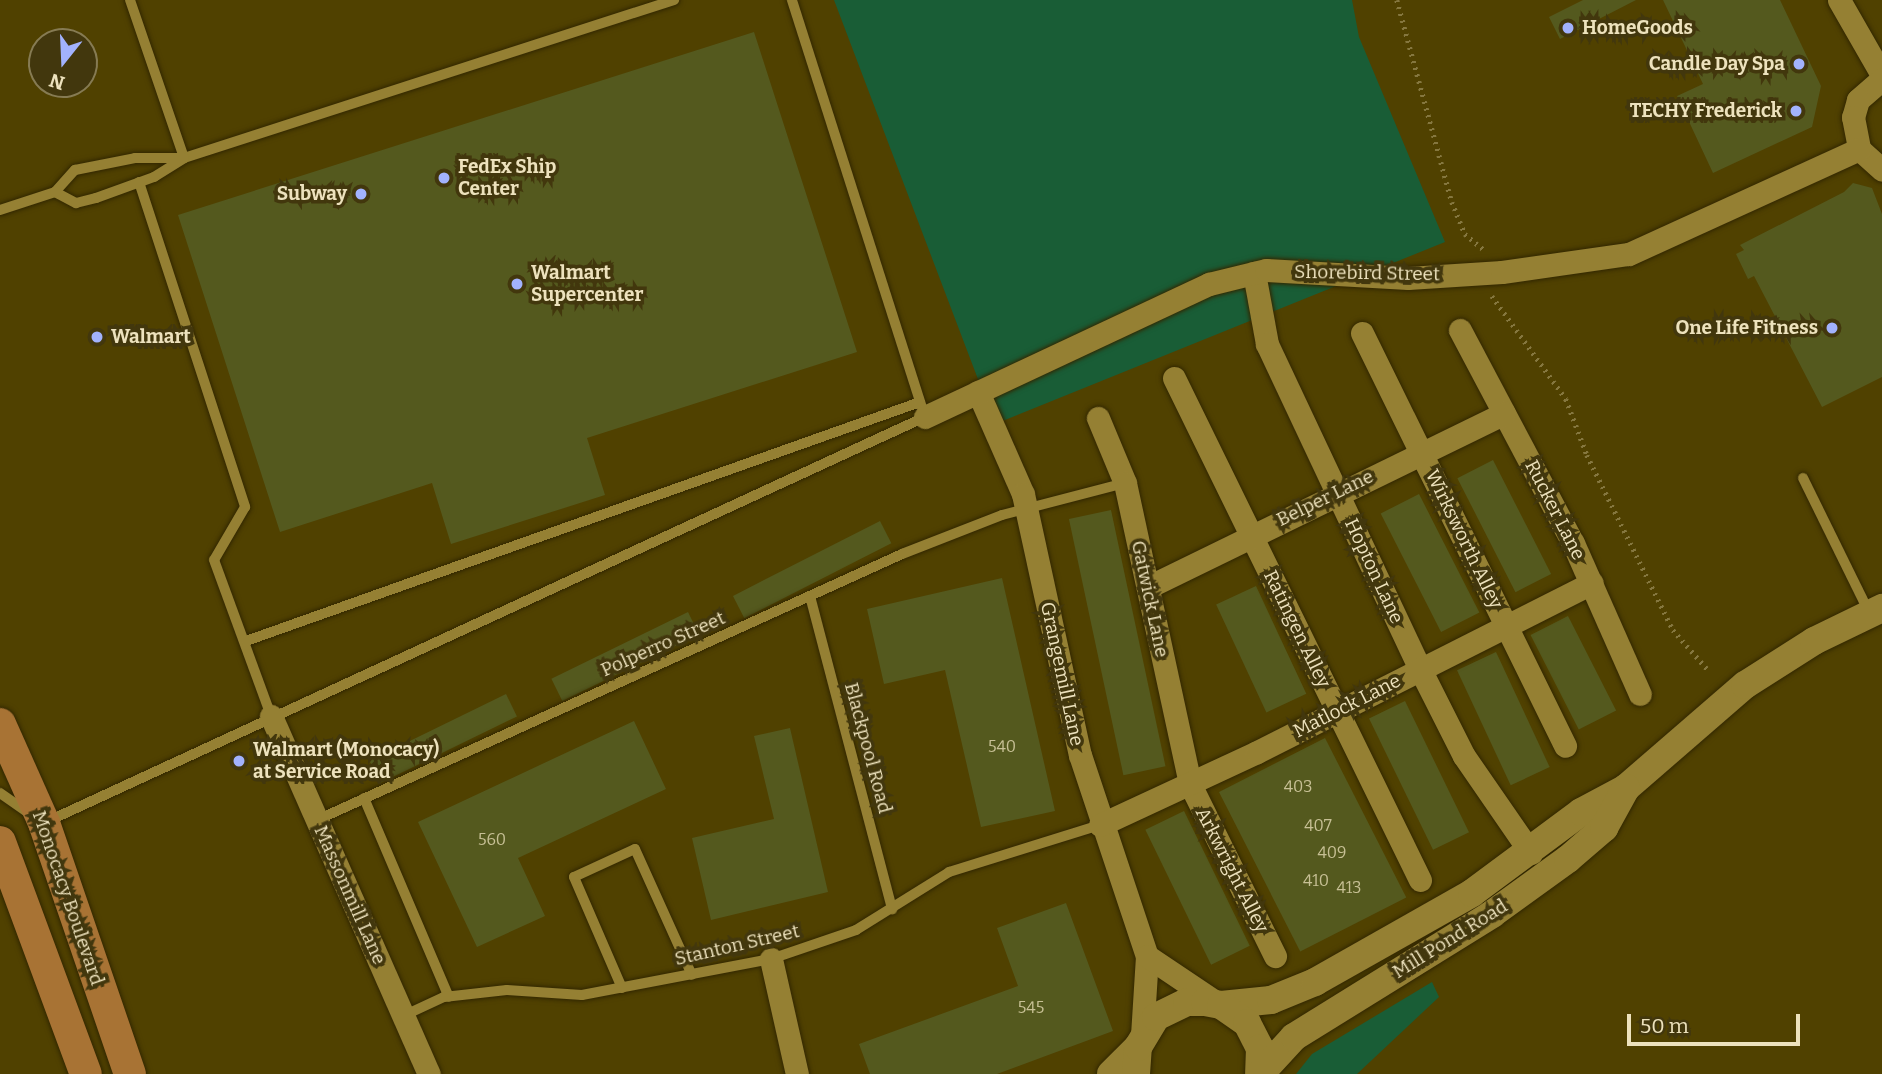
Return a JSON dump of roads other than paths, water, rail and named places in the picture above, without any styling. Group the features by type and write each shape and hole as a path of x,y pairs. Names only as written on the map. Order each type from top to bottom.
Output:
{"main road":[{"name":"Monocacy Boulevard","path":"0,724 44,823 130,1074"},
{"path":"0,842 86,1074"}],"street":[{"path":"1839,0 1882,77 1858,100 1853,117 1859,149 1882,170"},
{"name":"Shorebird Street","path":"922,410 978,392 1209,284 1254,273 1408,278 1502,272 1629,254 1859,149"},
{"name":"Hopton Lane","path":"1254,273 1267,344 1420,669 1464,756 1531,853"},
{"name":"Rucker Lane","path":"1460,330 1592,583 1640,694"},
{"name":"Wirksworth Alley","path":"1362,333 1565,746"},
{"name":"Ratingen Alley","path":"1174,378 1420,880"},
{"name":"Grangemill Lane","path":"978,392 1026,508 1080,755 1100,825 1147,957"},
{"name":"Belper Lane","path":"1148,587 1337,492 1504,413"},
{"name":"Gatwick Lane","path":"1098,418 1125,482 1190,784"},
{"name":"Matlock Lane","path":"1100,825 1190,784 1592,583"},
{"name":"Mill Pond Road","path":"1111,1074 1139,1052 1170,1007 1187,1002 1222,1005 1271,1000 1315,982 1472,892 1531,853 1581,812 1626,788 1745,685 1814,641 1876,611"},
{"name":"Massonmill Lane","path":"271,716 429,1074"},
{"name":"Arkwright Alley","path":"1190,784 1275,956"},
{"name":"Mill Pond Road","path":"1259,1074 1294,1037 1492,914 1568,859 1604,828 1626,788"},
{"path":"1147,957 1195,992 1222,1005"},
{"path":"1139,1052 1147,957"},
{"path":"771,959 797,1074"},
{"name":"Mill Pond Road","path":"1222,1005 1247,1023 1255,1035 1262,1061 1259,1074"}],"lane":[{"path":"130,0 184,158"},
{"path":"55,192 76,203 139,182 184,158 674,0"},
{"path":"792,0 922,410"},
{"path":"0,210 55,192 75,170 135,158 184,158"},
{"path":"139,182 245,507 214,560 246,641 271,716"},
{"path":"246,641 922,410"},
{"path":"0,793 44,823 271,716 332,692 922,410"},
{"path":"1803,478 1876,611"},
{"name":"Polperro Street","path":"317,820 902,554 1026,508 1125,482"},
{"name":"Blackpool Road","path":"810,596 892,909"},
{"path":"364,798 449,997"},
{"name":"Stanton Street","path":"403,1016 449,997 507,990 582,995 771,959 856,930 949,872 1100,825"},
{"path":"622,988 574,877 635,849 692,975"}],"place":[{"name":"HomeGoods","path":"1568,28"},
{"name":"Candle Day Spa","path":"1799,64"},
{"name":"TECHY Frederick","path":"1796,111"},
{"name":"FedEx Ship Center","path":"444,178"},
{"name":"Subway","path":"361,194"},
{"name":"Walmart Supercenter","path":"517,284"},
{"name":"One Life Fitness","path":"1832,328"},
{"name":"Walmart","path":"97,337"},
{"name":"Walmart (Monocacy) at Service Road","path":"239,761"}]}
